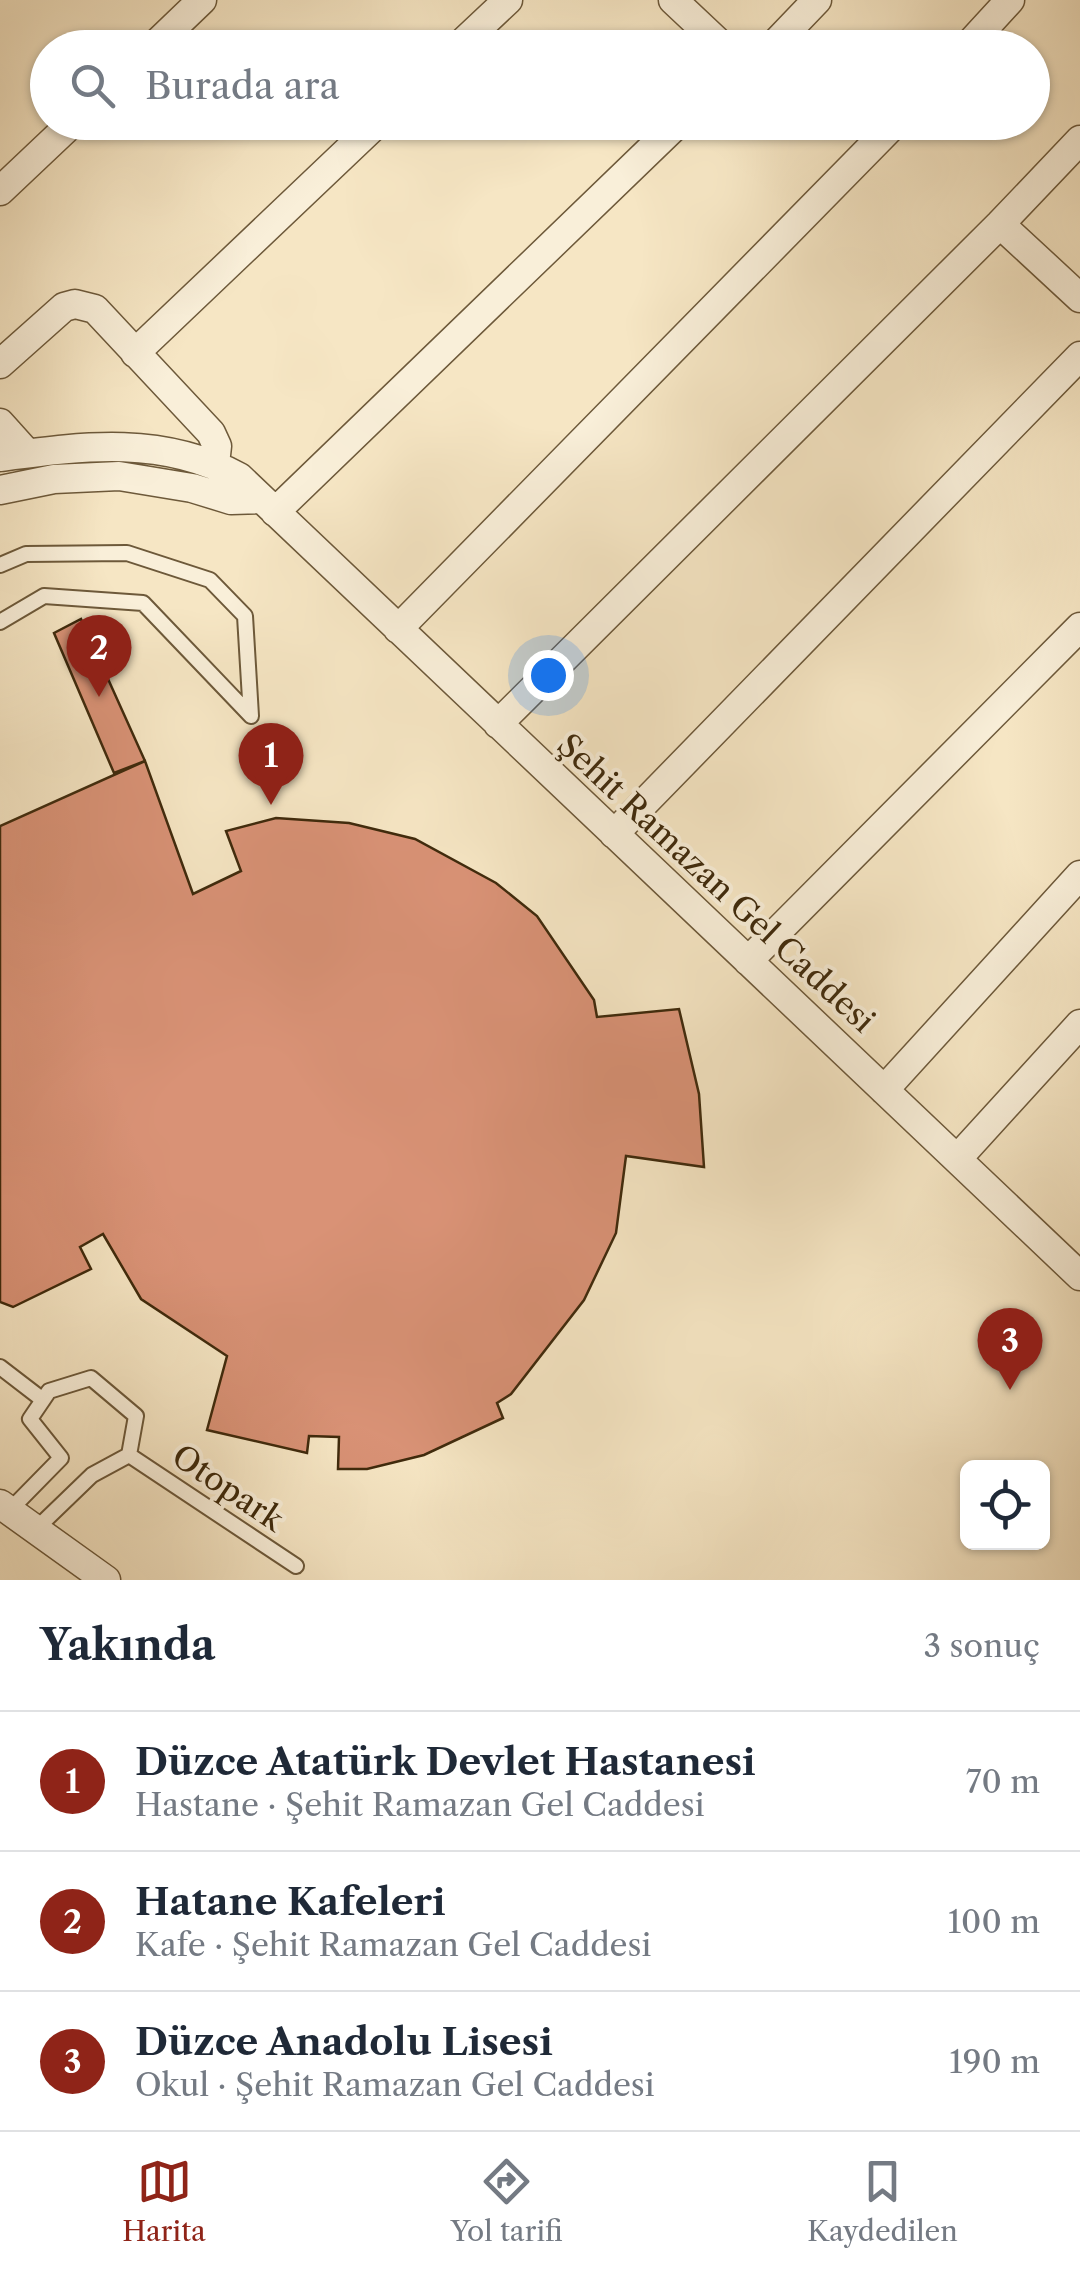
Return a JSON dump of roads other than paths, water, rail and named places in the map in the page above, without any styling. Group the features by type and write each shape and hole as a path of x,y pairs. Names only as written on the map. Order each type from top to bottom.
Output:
{"street":[{"path":"171,30 202,0"},
{"path":"476,30 508,0"},
{"path":"673,0 705,30"},
{"path":"789,30 817,0"},
{"path":"982,30 1010,0"},
{"path":"0,191 54,140"},
{"path":"135,352 359,140"},
{"path":"0,490 54,479 119,476 268,506 660,140"},
{"path":"398,629 878,140"},
{"path":"498,724 1080,140"},
{"path":"1000,224 1080,298"},
{"path":"0,364 64,307 75,304 95,309 211,433 218,446 216,464 160,448 14,455 0,422"},
{"path":"614,834 1080,356"},
{"name":"Şehit Ramazan Gel Caddesi","path":"216,464 240,477 957,1159 1078,1269"},
{"path":"748,961 1080,627"},
{"path":"884,1090 1080,876"},
{"path":"957,1159 1080,1024"},
{"path":"5,1507 106,1580"}],"lane":[{"path":"0,565 26,554 127,553 210,580 246,616 251,716 143,603 44,596 0,622"},
{"path":"0,1368 43,1400"},
{"path":"5,1507 62,1458 30,1419 49,1391 91,1378 136,1416 130,1455 92,1475 35,1530"},
{"name":"Otopark","path":"130,1455 296,1566"}],"place":[{"name":"Hatane Kafeleri","path":"99,697"},
{"name":"Düzce Atatürk Devlet Hastanesi","path":"271,805"},
{"name":"Düzce Anadolu Lisesi","path":"1010,1390"}]}
